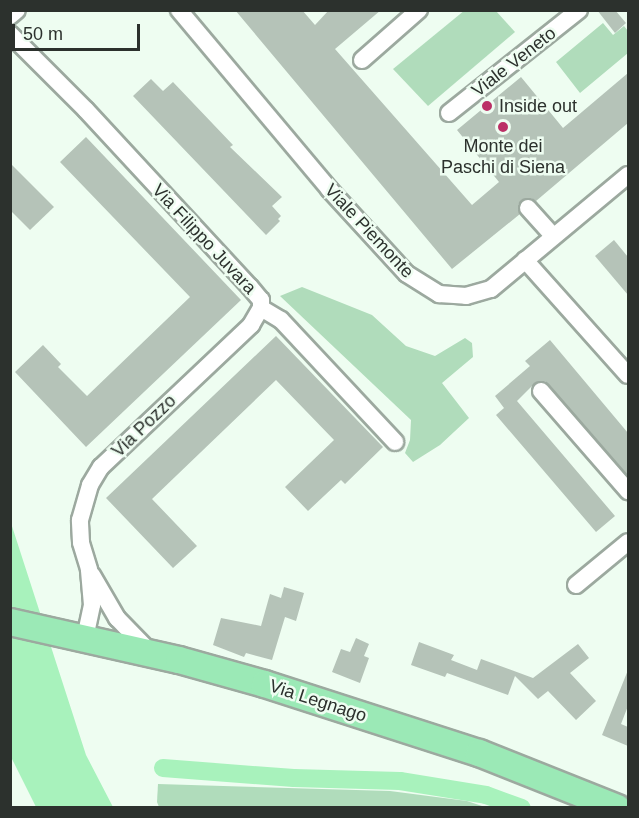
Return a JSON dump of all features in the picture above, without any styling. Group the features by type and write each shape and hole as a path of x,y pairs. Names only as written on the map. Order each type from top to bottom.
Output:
{"main road":[{"name":"Via Legnago","path":"10,622 151,653 349,710 479,753 617,807"}],"street":[{"path":"10,16 17,10"},
{"name":"Viale Piemonte","path":"179,10 329,189 418,283 439,294 478,294 490,289 628,175"},
{"path":"362,60 419,10"},
{"name":"Viale Veneto","path":"449,113 579,10"},
{"name":"Via Filippo Juvara","path":"10,34 86,110 250,287 261,300 261,308 281,320 395,442"},
{"path":"528,208 552,236"},
{"path":"525,260 628,375"},
{"name":"Via Pozzo","path":"74,636 92,605 89,569 81,542 80,520 84,497 96,474 251,324 261,308"},
{"path":"541,391 628,491"},
{"path":"576,585 628,542"},
{"name":"Via Pozzo","path":"89,569 117,618 151,653"}],"shaded area":[{"path":"465,10 496,11 515,32 428,106 393,69"},
{"path":"603,23 613,35 624,26 628,31 628,53 580,93 556,62"},
{"path":"302,287 372,315 406,346 435,356 465,338 472,343 473,357 442,383 469,418 440,445 413,462 405,453 410,440 411,420 280,296"},
{"path":"10,520 86,755 113,807 36,807 11,757"},
{"path":"158,784 390,791 467,801 485,807 159,807"}],"building":[{"path":"235,10 302,10 315,25 329,10 381,10 335,49 472,205 499,182 457,130 521,77 563,128 628,73 628,123 536,201 531,198 521,200 518,205 520,214 452,269"},
{"path":"597,10 615,10 626,23 615,33"},
{"path":"151,79 163,91 173,82 233,145 230,147 282,197 272,206 281,216 278,219 280,221 266,235 133,96"},
{"path":"86,137 241,300 86,447 15,372 43,345 61,364 58,367 87,396 190,297 60,162"},
{"path":"10,163 54,207 30,230 10,210"},
{"path":"614,240 628,257 628,295 595,256"},
{"path":"276,336 383,447 345,484 341,480 308,511 285,487 334,440 276,380 152,499 197,546 173,568 106,498"},
{"path":"550,340 628,433 628,476 545,381 535,383 517,401 615,516 596,532 496,415 504,408 495,396 530,366 525,361"},
{"path":"284,587 304,593 296,621 285,617 272,660 246,653 244,657 213,645 221,618 261,626 270,594 281,598"},
{"path":"356,638 369,644 364,656 369,658 360,683 332,672 341,649 350,652"},
{"path":"419,642 454,655 451,660 477,670 481,659 533,678 578,644 589,658 570,673 596,701 576,720 548,691 538,699 515,676 508,695 447,673 445,677 411,665"},
{"path":"628,670 628,706 621,724 628,727 628,746 602,735"}],"waterway":[{"path":"163,768 294,778 400,781 486,795 522,808"}],"place":[{"name":"Inside out","path":"487,106"},
{"name":"Monte dei Paschi di Siena","path":"503,127"}]}
